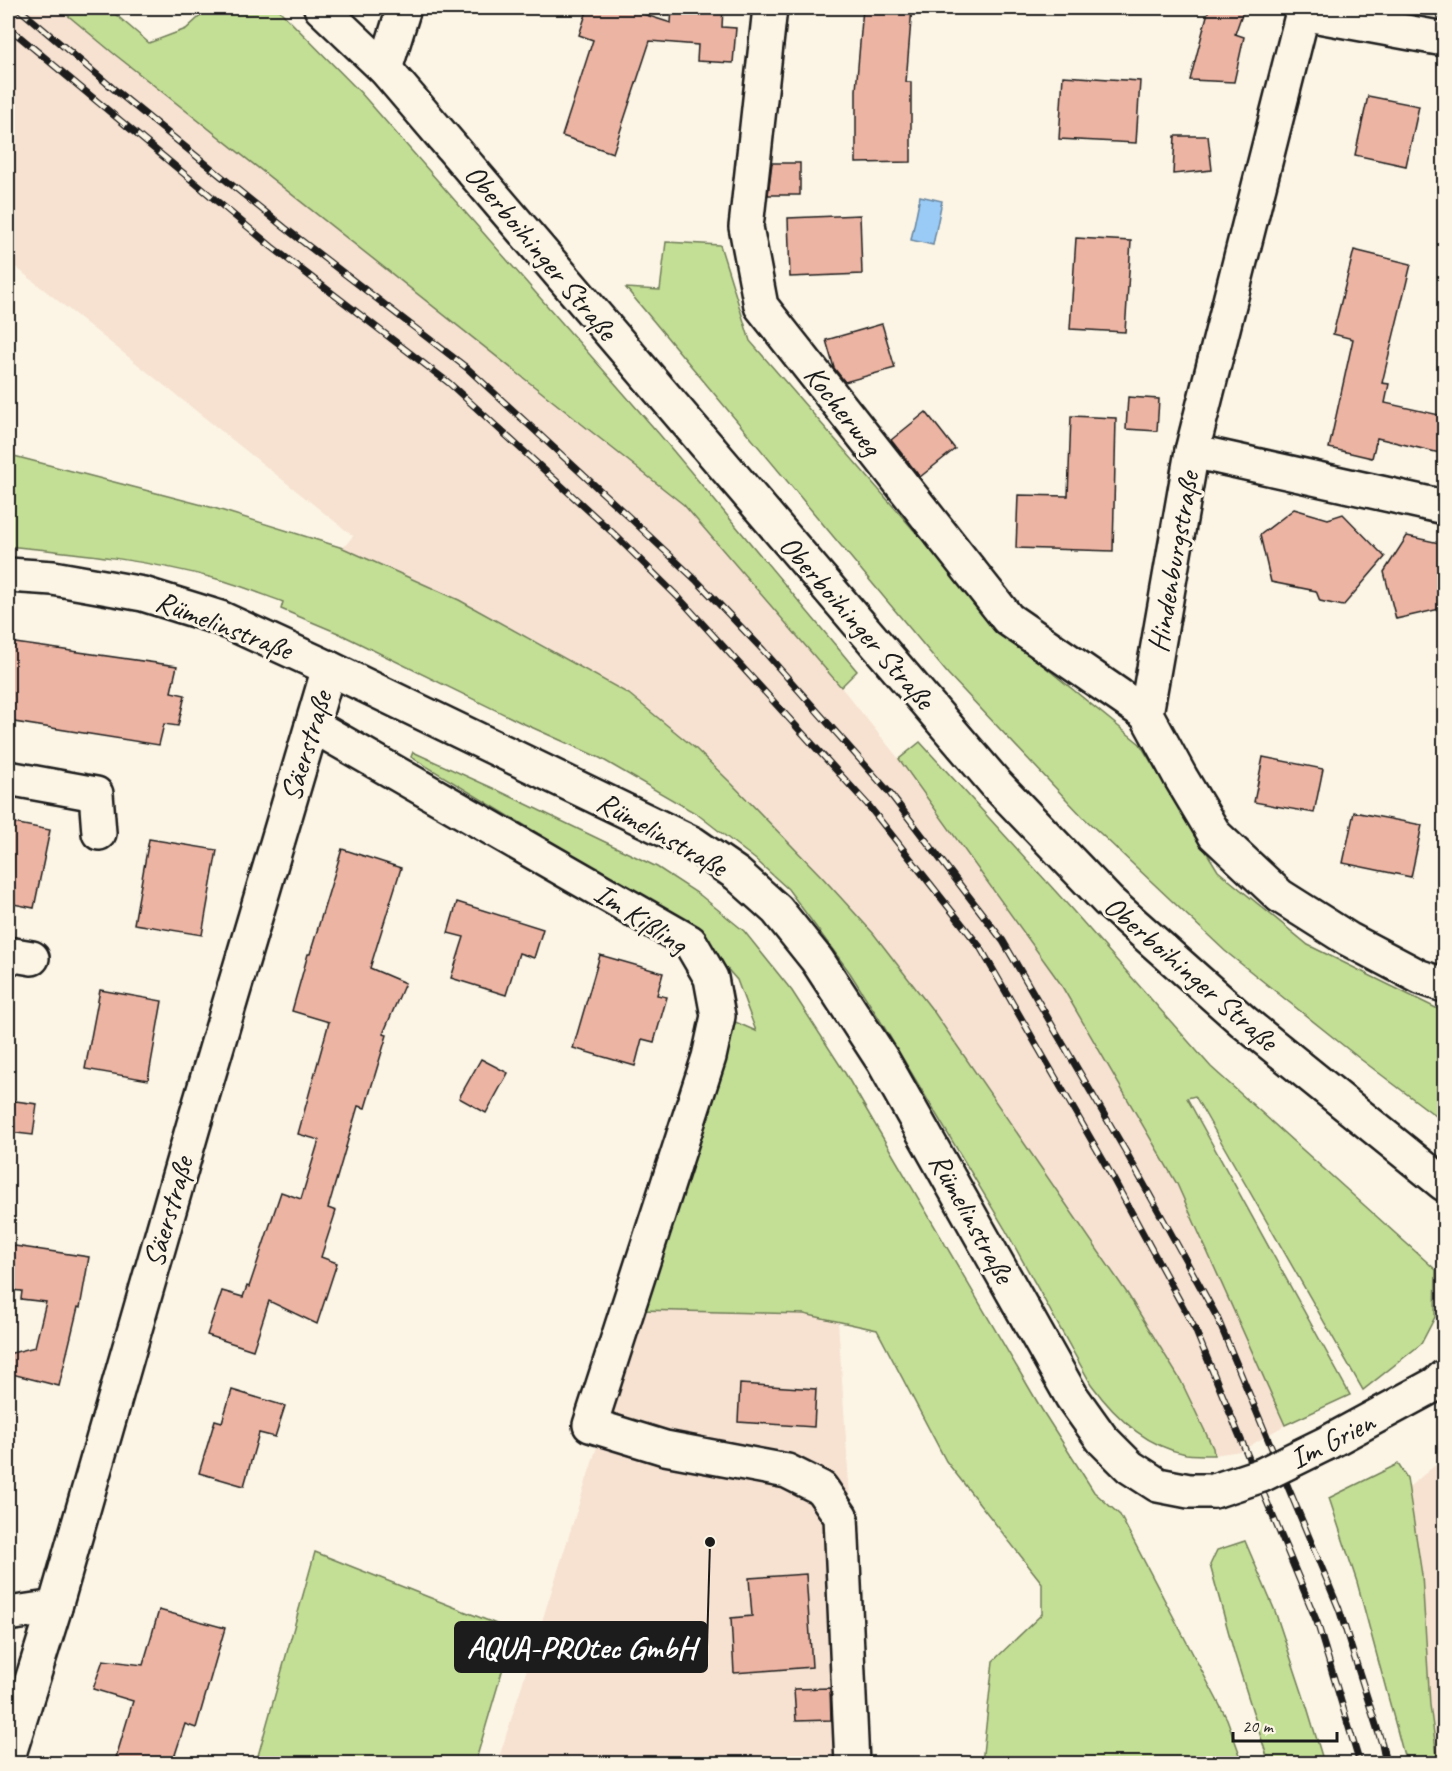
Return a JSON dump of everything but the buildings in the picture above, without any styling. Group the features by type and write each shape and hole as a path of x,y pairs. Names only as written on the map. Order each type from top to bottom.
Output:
{"street":[{"name":"Oberboihinger Straße","path":"321,8 386,69 1004,793 1108,901 1244,1022 1444,1184"},
{"path":"386,69 404,8"},
{"name":"Kocherweg","path":"770,8 746,227 761,306 1008,619 1146,714"},
{"path":"1303,10 1444,39"},
{"name":"Hindenburgstraße","path":"1146,714 1192,451 1303,10"},
{"path":"1192,451 1444,507"},
{"name":"Rümelinstraße","path":"8,575 53,578 143,594 219,618 329,668 692,843 737,874 777,910 817,960 882,1061 1072,1397 1102,1439 1130,1467 1158,1485 1189,1491 1214,1491"},
{"name":"Säerstraße","path":"8,1757 55,1606 196,1116 329,668"},
{"path":"1146,714 1215,835 1272,888 1348,939 1420,977 1444,986"},
{"name":"Im Kißling","path":"312,725 690,942 711,978 718,1016 709,1057 590,1425 665,1448 787,1471 821,1488 841,1517 852,1764"},
{"path":"8,778 96,794 99,833"},
{"name":"Im Grien","path":"1214,1491 1262,1475 1442,1384"},
{"path":"8,1614 55,1606"}],"shaded area":[{"path":"8,8 59,8 684,505 841,687 899,759 1060,983 1177,1184 1285,1425 1241,1451 1214,1455 1213,1448 1181,1381 1127,1293 934,1012 873,933 822,877 696,749 546,647 459,600 343,548 353,536 8,261"},
{"path":"640,1310 804,1314 838,1321 868,1763 497,1764"},
{"path":"1444,1458 1444,1763 1434,1763 1404,1491"}],"green space":[{"path":"59,8 108,8 149,43 186,29 209,8 277,8 361,93 660,435 857,671 841,687 684,505"},
{"path":"666,242 720,245 750,341 1002,632 1140,744 1218,871 1308,945 1444,1012 1444,1122 1359,1058 1225,951 1083,817 948,674 626,288 660,290"},
{"path":"14,456 214,508 343,548 459,600 629,694 696,749 822,877 873,933 934,1012 1127,1293 1181,1381 1213,1448 1214,1455 1186,1454 1171,1450 1144,1437 1100,1396 1091,1384 1005,1229 850,973 788,889 755,859 697,814 600,758 520,722 338,633 281,609 283,602 226,581 191,572 139,562 8,546 8,475"},
{"path":"920,742 1211,1067 1436,1270 1435,1317 1421,1344 1363,1390 1195,1096 1187,1098 1350,1395 1285,1425 1177,1184 1060,983 899,759"},
{"path":"413,752 657,867 700,895 744,931 792,991 845,1073 1042,1410 1094,1492 1120,1515 1227,1719 1243,1763 982,1763 993,1661 1042,1614 1042,1583 946,1461 877,1330 804,1314 640,1310 731,1020 756,1031 737,980 687,923 411,757"},
{"path":"1398,1464 1407,1478 1422,1575 1430,1705 1438,1763 1406,1763 1357,1582 1329,1498"},
{"path":"1245,1541 1275,1611 1324,1763 1269,1763 1234,1652 1210,1565 1217,1550"},
{"path":"315,1552 514,1631 475,1763 256,1763"}],"water":[{"path":"920,196 942,201 933,245 911,240"}],"railway":[{"path":"18,8 285,228 467,368 697,581 763,650 888,791 1003,941 1126,1152 1217,1317 1339,1609 1382,1744 1386,1764"},
{"path":"8,27 272,247 449,383 613,533 680,599 868,805 980,947 1103,1160 1195,1329 1317,1622 1360,1764"}],"place":[{"name":"AQUA-PROtec GmbH","path":"710,1542"}]}
